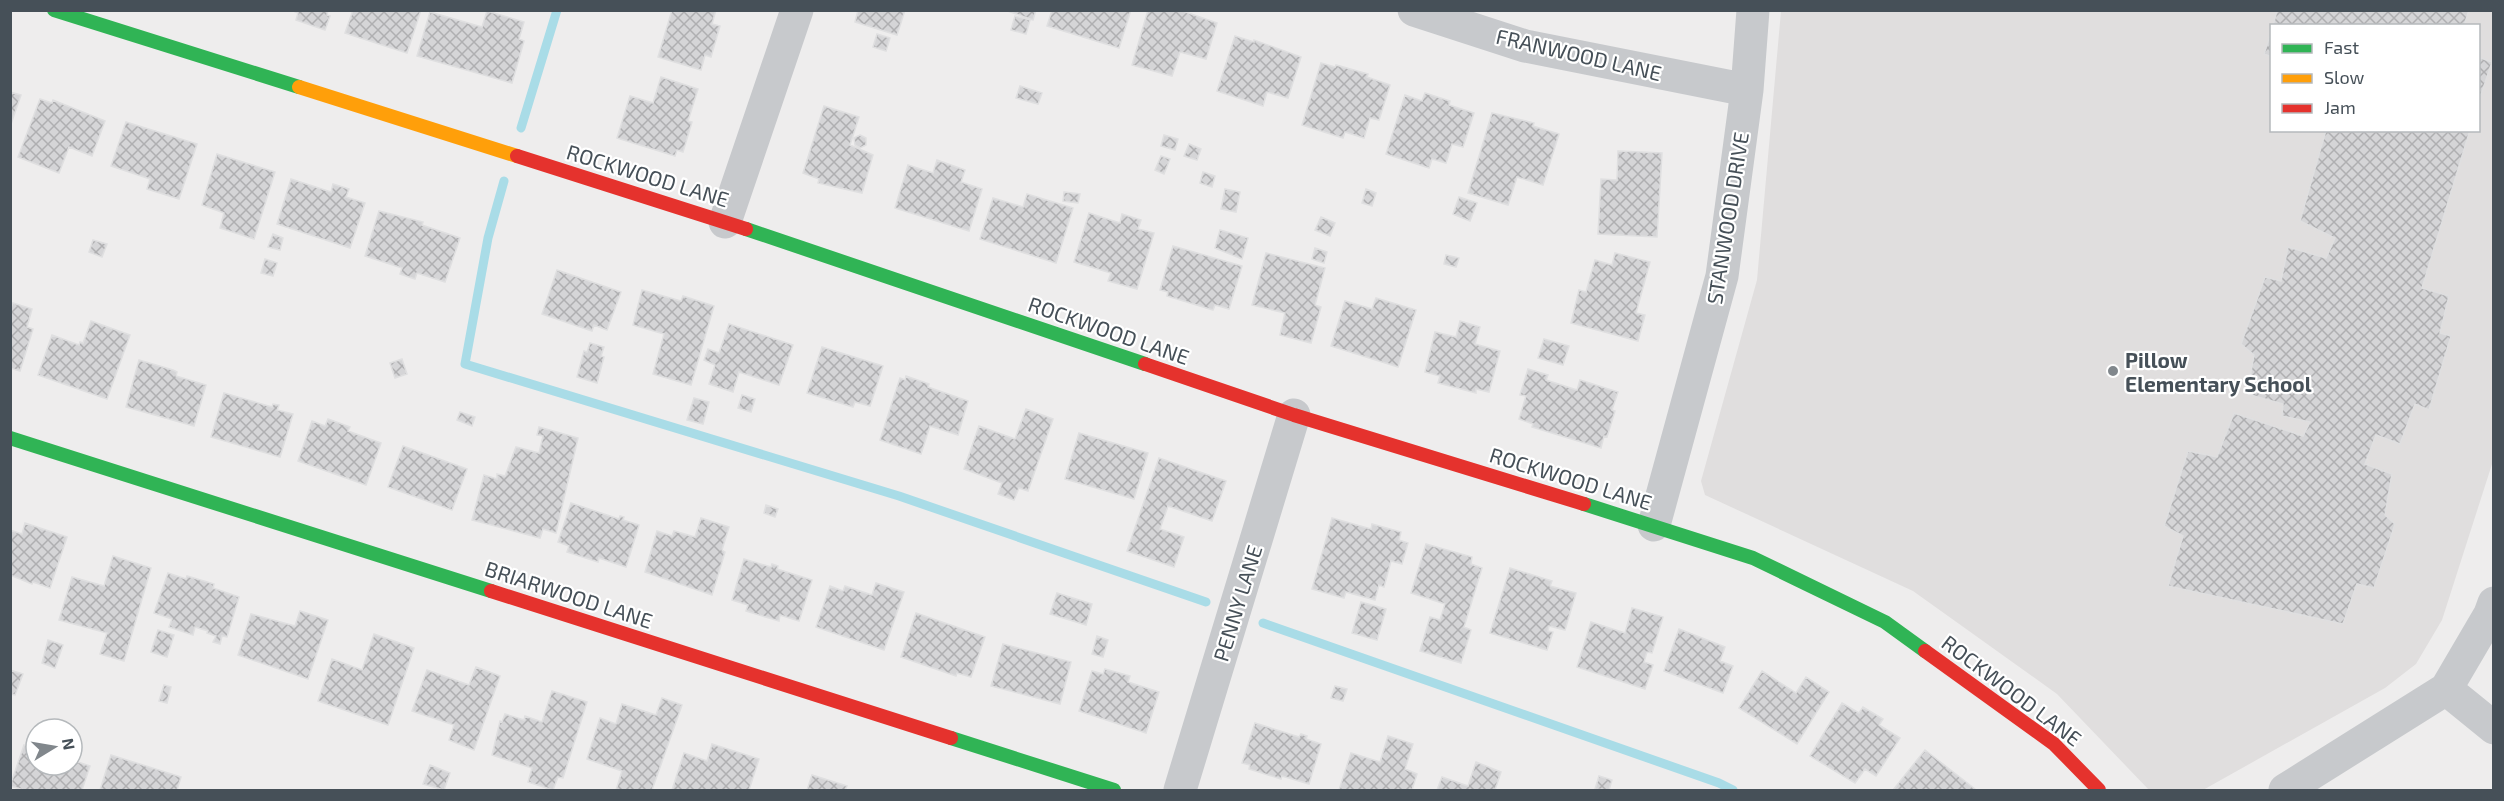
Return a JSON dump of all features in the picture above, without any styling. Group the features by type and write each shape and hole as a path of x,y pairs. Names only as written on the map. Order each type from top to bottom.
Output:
{"street":[{"name":"ROCKWOOD LANE","path":"54,10 725,222 1294,415 1654,525 1753,558 1886,622 2054,744 2098,790"},
{"path":"725,222 797,10"},
{"name":"FRANWOOD LANE","path":"1414,10 1525,46 1747,90"},
{"name":"STANWOOD DRIVE","path":"1654,525 1722,276 1747,90 1753,10"},
{"name":"PENNY LANE","path":"1180,790 1294,415"},
{"name":"BRIARWOOD LANE","path":"10,438 1114,790"},
{"path":"2285,790 2446,689 2490,614 2493,603"},
{"path":"2446,689 2493,728"}],"shaded area":[{"name":"Pillow Elementary School","path":"1781,11 2493,11 2493,461 2442,620 2416,664 2385,688 2203,790 2149,790 2057,694 1913,591 1705,495 1701,481 1757,280"}],"building":[{"path":"291,10 328,10 327,15 330,16 325,30 296,20 298,13"},
{"path":"353,10 421,10 407,53 345,33"},
{"path":"672,10 716,10 712,24 720,26 711,57 705,55 701,70 658,57"},
{"path":"858,10 905,10 897,35 855,22"},
{"path":"1005,10 1036,10 1033,20"},
{"path":"1052,10 1131,10 1119,48 1047,26"},
{"path":"1148,10 1180,10 1217,23 1206,59 1180,52 1172,76 1132,65"},
{"path":"2277,10 2469,10 2465,24 2274,24"},
{"path":"487,11 524,22 519,39 524,41 512,83 417,56 430,12 482,27"},
{"path":"1015,16 1030,20 1026,34 1011,30"},
{"path":"877,34 890,38 886,51 873,47"},
{"path":"2270,35 2270,56 2264,54"},
{"path":"1235,36 1254,42 1254,40 1301,57 1288,98 1267,92 1263,106 1217,91"},
{"path":"2480,58 2492,62 2480,98"},
{"path":"1321,63 1368,74 1367,77 1390,85 1379,120 1370,118 1364,138 1345,132 1343,138 1302,125"},
{"path":"661,77 698,89 688,121 692,122 683,152 677,150 675,156 617,138 630,96 653,103"},
{"path":"1020,86 1042,93 1038,104 1016,98"},
{"path":"10,92 21,95 10,127"},
{"path":"1425,93 1450,101 1449,105 1474,113 1463,147 1452,144 1446,163 1432,159 1429,168 1386,154 1405,95 1422,101"},
{"path":"40,99 52,103 53,100 105,121 92,156 69,147 59,173 18,157"},
{"path":"824,106 859,117 850,145 873,155 862,193 818,183 819,179 803,173"},
{"path":"1492,113 1534,123 1533,126 1559,134 1543,185 1517,177 1508,205 1468,193"},
{"path":"126,122 197,144 179,199 147,189 150,179 111,166"},
{"path":"2325,132 2469,132 2422,288 2449,296 2440,333 2451,336 2429,410 2415,404 2400,444 2376,435 2365,464 2392,474 2385,515 2395,524 2374,588 2357,584 2343,624 2168,586 2183,536 2164,526 2188,451 2217,457 2234,413 2303,436 2310,422 2282,416 2283,404 2247,394 2254,355 2241,344 2265,277 2281,281 2288,247 2326,258 2335,238 2300,221"},
{"path":"860,135 866,138 866,145 860,148 855,145 854,138"},
{"path":"1164,135 1178,139 1175,150 1161,146"},
{"path":"1189,144 1201,149 1197,160 1184,156"},
{"path":"1618,151 1662,153 1657,237 1598,234 1601,179 1617,180"},
{"path":"217,154 275,172 254,239 220,228 224,213 202,205"},
{"path":"1161,156 1170,159 1164,174 1155,170"},
{"path":"937,160 965,170 961,182 982,189 969,231 895,208 908,165 933,173"},
{"path":"1203,172 1215,176 1212,187 1200,183"},
{"path":"291,179 331,192 333,184 349,189 346,197 365,203 350,248 277,224"},
{"path":"1225,189 1240,192 1236,212 1221,209"},
{"path":"1366,189 1376,193 1372,206 1362,203"},
{"path":"1064,192 1080,194 1078,203 1063,201"},
{"path":"1027,194 1073,208 1056,263 980,239 993,198 1023,207"},
{"path":"1459,197 1477,203 1470,221 1453,214"},
{"path":"379,211 423,222 422,225 460,238 445,282 417,273 415,279 400,274 402,268 365,256"},
{"path":"1089,213 1120,223 1122,214 1141,220 1138,229 1154,233 1137,289 1108,281 1111,273 1074,262"},
{"path":"1321,217 1335,223 1330,236 1315,230"},
{"path":"1220,230 1248,238 1242,259 1215,248"},
{"path":"273,234 283,238 280,250 268,247"},
{"path":"93,240 107,244 102,257 89,252"},
{"path":"1173,246 1242,266 1229,309 1215,305 1213,310 1167,296 1168,292 1160,290"},
{"path":"1315,248 1327,252 1324,263 1312,259"},
{"path":"1266,253 1325,268 1315,305 1321,307 1311,343 1280,335 1285,313 1252,305"},
{"path":"1615,253 1650,262 1636,313 1645,315 1638,341 1571,323 1579,290 1586,292 1595,260 1612,265"},
{"path":"1446,255 1459,258 1456,267 1444,264"},
{"path":"265,259 277,263 273,276 261,273"},
{"path":"557,270 621,292 607,330 594,325 592,331 542,314"},
{"path":"642,290 681,301 683,296 714,306 691,385 653,374 664,334 633,325"},
{"path":"1376,298 1416,310 1398,367 1331,346 1345,301 1372,309"},
{"path":"13,303 32,309 27,327 33,329 20,371 10,368 10,310"},
{"path":"91,321 130,335 107,399 38,375 52,335 79,345 80,342 83,343"},
{"path":"1460,321 1480,327 1475,344 1500,351 1489,392 1476,389 1476,393 1438,383 1440,376 1425,372 1435,332 1456,337"},
{"path":"729,324 793,345 779,385 739,372 733,392 709,384 715,365 704,360 708,349 719,353"},
{"path":"1544,339 1569,346 1563,365 1538,358"},
{"path":"590,343 604,347 601,356 604,357 597,383 577,377 584,351 587,352"},
{"path":"822,347 883,366 870,406 855,402 853,407 807,393"},
{"path":"402,359 407,374 395,378 390,363"},
{"path":"139,360 173,370 177,372 176,376 206,385 194,426 126,407"},
{"path":"1528,369 1548,375 1546,380 1577,390 1580,380 1618,392 1612,410 1615,411 1601,448 1532,427 1533,424 1519,419 1526,396 1520,395"},
{"path":"906,376 929,384 928,387 968,401 958,435 930,426 921,454 880,440 900,378 905,380"},
{"path":"224,393 272,407 273,404 279,405 277,410 293,414 280,457 211,437"},
{"path":"742,395 755,399 751,412 738,408"},
{"path":"694,398 709,402 703,424 687,420"},
{"path":"1026,409 1053,419 1028,491 1019,488 1014,500 998,494 1002,483 964,469 979,426 1015,439"},
{"path":"460,412 475,417 472,426 457,420"},
{"path":"328,419 350,427 348,431 381,443 366,485 298,461 312,421 325,426"},
{"path":"539,427 578,438 556,533 543,529 540,538 472,520 484,475 497,479 497,474 505,476 516,447 539,453 543,436 537,435"},
{"path":"1079,433 1148,453 1134,499 1065,479"},
{"path":"403,446 467,469 452,510 388,487"},
{"path":"1159,458 1226,481 1212,521 1168,506 1160,529 1184,537 1174,567 1127,551"},
{"path":"571,503 619,519 620,516 624,517 623,520 639,525 626,567 599,558 598,562 567,552 569,546 558,542"},
{"path":"766,505 778,509 775,517 764,513"},
{"path":"701,518 729,527 722,550 725,552 712,595 645,572 657,531 672,536 674,531 695,537"},
{"path":"1332,518 1371,529 1372,524 1401,532 1399,540 1408,543 1402,564 1391,561 1384,587 1379,585 1375,600 1346,592 1344,598 1312,589"},
{"path":"25,523 67,537 50,588 10,575 10,530 22,534"},
{"path":"1426,544 1472,557 1471,564 1482,568 1464,627 1471,630 1461,663 1420,651 1430,617 1440,620 1445,604 1411,593"},
{"path":"113,556 151,568 124,661 100,654 107,633 59,620 72,577 104,586"},
{"path":"744,559 771,567 772,564 778,566 777,569 812,580 799,621 780,615 779,621 746,611 748,605 732,600"},
{"path":"1510,568 1552,581 1550,586 1576,593 1565,630 1549,626 1548,631 1553,632 1547,650 1490,633"},
{"path":"168,573 214,584 213,588 239,597 227,637 222,636 220,644 213,642 216,636 207,633 208,631 195,627 193,635 169,627 172,619 154,613"},
{"path":"876,583 904,592 884,650 816,627 830,586 843,591 845,586 872,595"},
{"path":"1057,593 1092,604 1086,625 1050,614"},
{"path":"1361,602 1386,609 1377,640 1352,633"},
{"path":"1632,608 1663,617 1652,653 1647,652 1644,662 1653,665 1645,689 1577,667 1591,622 1625,633"},
{"path":"300,611 328,620 308,679 238,655 251,614 295,626"},
{"path":"916,613 985,637 971,677 957,673 956,676 901,657"},
{"path":"1679,629 1725,647 1720,661 1733,666 1723,693 1664,671"},
{"path":"158,630 174,635 167,657 151,652"},
{"path":"374,634 414,648 388,725 318,701 332,659 362,670"},
{"path":"1097,636 1108,640 1103,657 1092,654"},
{"path":"48,640 63,645 55,668 42,663"},
{"path":"1003,644 1071,662 1060,704 991,686"},
{"path":"476,667 500,676 474,750 449,740 454,725 412,711 427,670 469,685"},
{"path":"1105,669 1130,676 1128,682 1159,692 1146,733 1079,711 1092,671 1103,674"},
{"path":"10,670 23,674 15,695 10,694"},
{"path":"1762,671 1796,693 1806,677 1829,692 1797,744 1739,708"},
{"path":"164,685 171,687 167,703 159,701"},
{"path":"1335,686 1347,689 1343,701 1331,698"},
{"path":"552,691 587,702 563,778 558,777 553,790 528,782 532,768 492,755 500,721 502,722 505,714 524,720 525,716 542,722"},
{"path":"662,698 682,705 652,790 616,790 622,771 587,759 600,718 616,724 622,704 656,715"},
{"path":"1842,703 1859,713 1863,707 1883,719 1879,725 1900,738 1876,776 1865,769 1855,783 1810,756"},
{"path":"1255,723 1299,737 1301,734 1307,736 1306,739 1321,744 1309,784 1282,776 1281,779 1249,769 1250,765 1242,763"},
{"path":"1388,736 1413,744 1405,769 1417,774 1412,790 1339,790 1351,753 1380,762"},
{"path":"712,744 759,759 749,790 672,790 684,753 707,761"},
{"path":"24,745 24,777 84,777 84,764 90,766 82,790 24,790 10,786"},
{"path":"1925,750 1975,789 1893,790"},
{"path":"111,755 181,777 177,790 100,790"},
{"path":"1476,762 1501,772 1495,790 1437,790 1442,777 1468,786"},
{"path":"430,765 450,773 444,790 423,784"},
{"path":"812,775 847,786 845,790 807,790"},
{"path":"1599,776 1612,780 1609,790 1595,789"}],"waterway":[{"path":"521,128 557,10"},
{"path":"504,181 488,238 465,364 899,496 1206,602"},
{"path":"1263,623 1719,783 1733,790"}],"traffic: fast":[{"path":"54,10 299,87"},
{"path":"746,229 1145,364"},
{"path":"10,438 491,591"},
{"path":"1584,504 1753,558 1885,622 1925,651"},
{"path":"951,738 1114,790"}],"traffic: slow":[{"path":"299,87 517,156"}],"traffic: jam":[{"path":"517,156 746,229"},
{"path":"1145,364 1294,415 1584,504"},
{"path":"491,591 951,738"},
{"path":"1925,651 2054,744 2099,790"}],"place":[{"name":"Pillow Elementary School","path":"2113,371"}]}
